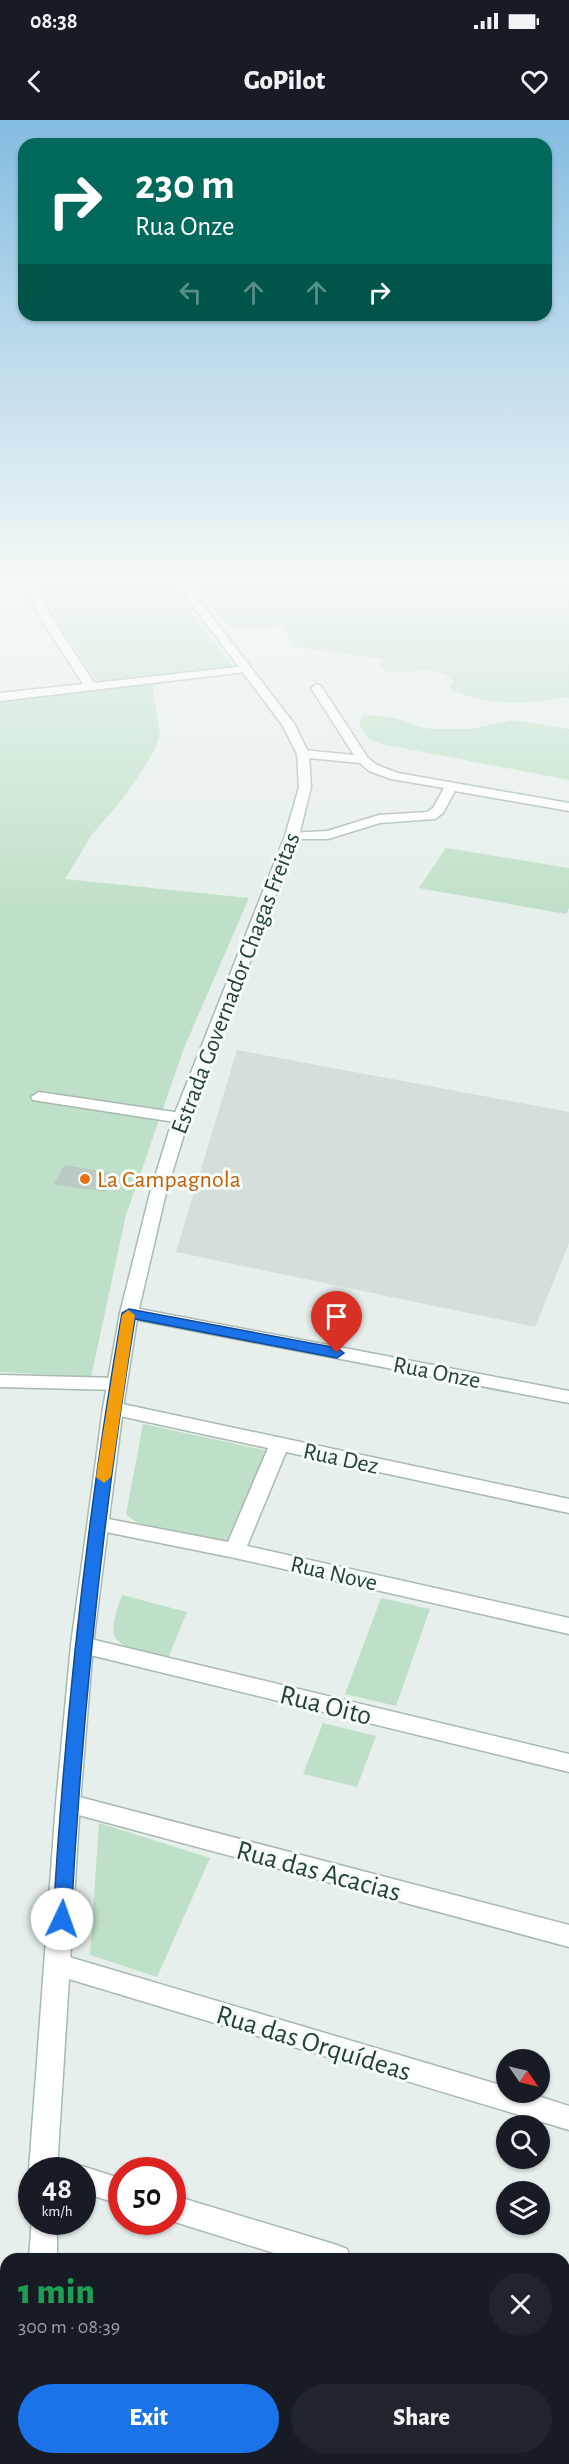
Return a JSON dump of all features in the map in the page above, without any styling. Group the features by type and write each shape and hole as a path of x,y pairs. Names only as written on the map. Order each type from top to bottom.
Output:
{"street":[{"path":"0,697 46,691"},
{"name":"Estrada Governador Chagas Freitas","path":"48,2157 68,1803 82,1645 113,1408 129,1313 158,1193 181,1118 292,836 305,787 303,754 289,725 263,691"},
{"path":"319,691 363,760 373,768 395,776 569,807"},
{"path":"303,754 363,760"},
{"path":"292,836 328,835 387,818 430,816 438,810 452,785"},
{"path":"39,1097 181,1118"},
{"name":"Rua Onze","path":"129,1313 569,1397"},
{"path":"0,1381 117,1384"},
{"name":"Rua Dez","path":"113,1408 569,1506"},
{"path":"235,1551 279,1445"},
{"name":"Rua Nove","path":"98,1524 235,1551 569,1626"},
{"name":"Rua Oito","path":"82,1645 569,1763"},
{"name":"Rua das Acacias","path":"68,1803 569,1936"},
{"name":"Rua das Orquídeas","path":"59,1965 569,2118"},
{"path":"186,2212 318,2253"},
{"path":"43,2235 43,2253"}],"shaded area":[{"path":"237,1050 569,1112 569,1243 535,1327 176,1252"}],"green space":[{"path":"90,691 153,691 160,733 155,750 127,793 91,836 65,879 249,898 184,1048 126,1215 91,1377 0,1372 0,702"},
{"path":"457,691 569,691 569,699 565,697 539,702 507,702 491,701"},
{"path":"362,716 395,718 423,728 437,729 471,729 512,720 569,729 569,780 381,744 370,740 359,725"},
{"path":"446,848 569,868 569,908 566,914 419,888"},
{"path":"143,1424 269,1451 231,1542 160,1530 146,1526 126,1514"},
{"path":"122,1595 187,1612 168,1658 119,1642 115,1636 114,1626"},
{"path":"381,1598 430,1609 396,1706 345,1694"},
{"path":"323,1723 376,1736 357,1787 303,1774"},
{"path":"99,1823 210,1858 157,1977 90,1955"}],"building":[{"name":"La Campagnola","path":"65,1166 114,1174 105,1191 55,1184"}],"slow traffic":[{"path":"104,1477 128,1315"}],"place":[{"name":"La Campagnola","path":"85,1179"}],"route":[{"path":"62,1919 68,1803 82,1645 113,1408 129,1313 337,1353"}]}
